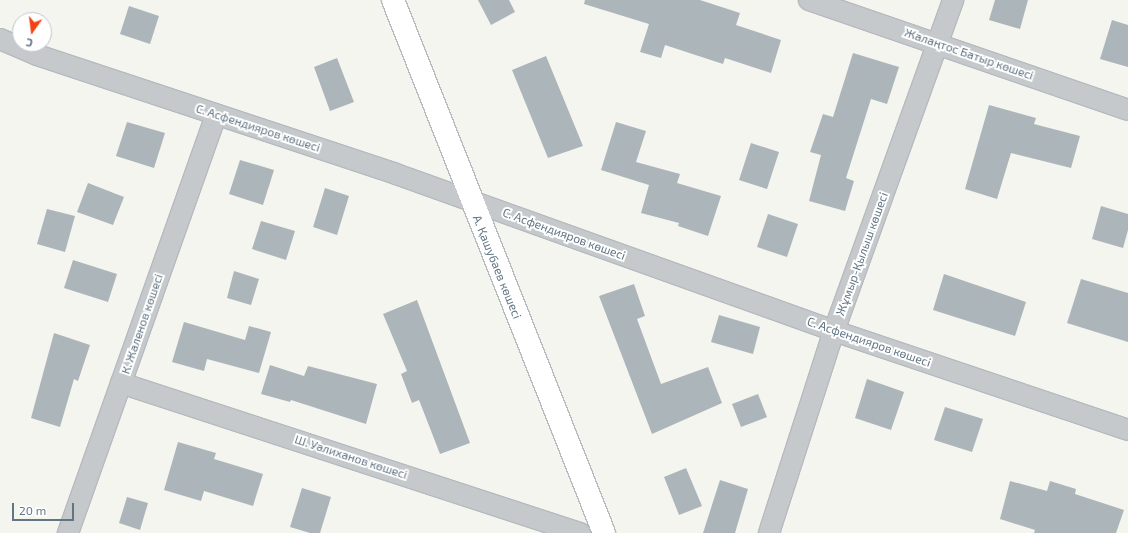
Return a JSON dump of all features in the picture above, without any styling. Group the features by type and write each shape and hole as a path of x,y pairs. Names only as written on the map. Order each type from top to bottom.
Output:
{"street":[{"name":"А. Қашубаев көшесі","path":"393,0 470,201 604,533"},
{"name":"Жалаңтос Батыр көшесі","path":"809,0 938,43 1128,110"},
{"name":"Жұмыр-Қылыш көшесі","path":"769,533 834,331 953,0"},
{"name":"С. Асфендияров көшесі","path":"0,39 37,55 216,114 470,201 834,331 1128,430"},
{"name":"К. Жаленов көшесі","path":"68,533 216,114"},
{"name":"Ш. Уәлиханов көшесі","path":"121,383 580,533"}],"building":[{"path":"478,0 509,0 515,12 491,25"},
{"path":"585,0 700,0 740,13 736,25 781,40 771,73 725,58 723,64 665,45 661,58 640,52 649,24 584,4"},
{"path":"995,0 1028,0 1020,29 989,20"},
{"path":"129,6 159,16 150,44 120,34"},
{"path":"1112,20 1128,25 1128,67 1100,59"},
{"path":"853,53 899,67 887,104 871,99 846,178 854,181 845,211 809,201 821,155 810,152 823,114 833,117"},
{"path":"546,56 583,146 548,158 512,70"},
{"path":"337,58 354,102 330,111 314,67"},
{"path":"989,105 1036,118 1034,124 1080,136 1071,168 1011,153 997,199 965,189"},
{"path":"127,122 165,133 154,168 116,156"},
{"path":"616,122 646,131 636,162 680,174 677,183 721,196 708,236 678,226 679,223 641,213 649,185 601,170"},
{"path":"751,143 779,152 767,189 739,180"},
{"path":"240,160 274,170 263,205 229,194"},
{"path":"88,183 124,197 113,225 77,212"},
{"path":"325,188 349,196 337,235 313,227"},
{"path":"1101,206 1128,214 1128,230 1123,248 1092,239"},
{"path":"47,209 75,216 65,252 37,244"},
{"path":"768,214 798,224 787,257 757,247"},
{"path":"261,221 295,231 286,260 252,249"},
{"path":"73,260 117,274 108,302 64,288"},
{"path":"234,271 259,279 251,305 227,298"},
{"path":"944,274 1026,302 1015,336 933,310"},
{"path":"1081,279 1128,293 1128,342 1067,323"},
{"path":"634,284 645,316 637,319 661,384 708,367 722,403 652,434 599,296"},
{"path":"417,300 470,443 440,454 419,400 412,403 401,374 407,371 383,314"},
{"path":"719,315 760,327 753,354 711,342"},
{"path":"184,322 245,340 249,326 271,332 259,373 207,359 204,371 172,362"},
{"path":"54,333 90,345 78,381 74,379 60,427 31,418"},
{"path":"270,365 304,376 308,366 377,384 366,424 291,400 290,402 261,394"},
{"path":"867,379 904,392 891,430 855,418"},
{"path":"758,394 767,417 741,427 732,404"},
{"path":"945,407 983,419 972,452 934,440"},
{"path":"178,442 216,453 214,459 263,474 253,506 204,491 201,501 164,490"},
{"path":"686,468 702,506 679,515 664,477"},
{"path":"720,480 748,489 735,533 703,533"},
{"path":"1010,481 1047,491 1050,481 1076,489 1075,494 1124,510 1116,533 1034,533 1035,530 1000,519"},
{"path":"302,488 331,497 320,533 310,533 290,527"},
{"path":"127,497 148,503 140,530 119,523"}]}
